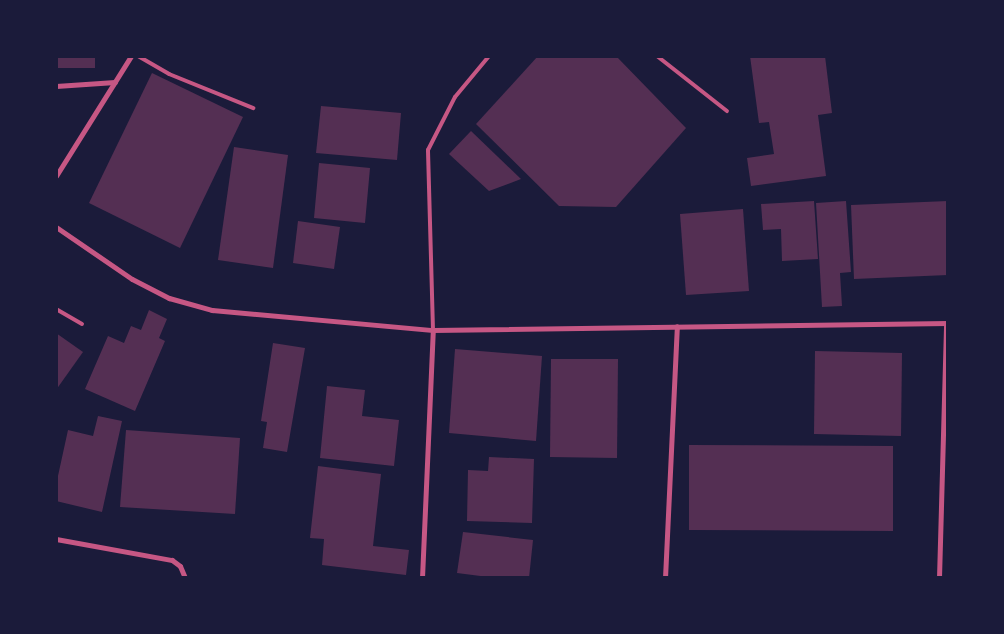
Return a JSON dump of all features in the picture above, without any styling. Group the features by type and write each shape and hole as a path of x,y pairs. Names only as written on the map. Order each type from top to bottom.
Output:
{"street":[{"path":"56,176 131,56"},
{"path":"56,86 115,82"},
{"path":"56,227 132,279 177,301 212,310 433,330 947,324 939,578"},
{"path":"665,578 677,326"},
{"path":"422,578 433,330"},
{"path":"56,539 172,560 180,566 185,578"}],"lane":[{"path":"138,56 170,74 253,108"},
{"path":"433,330 428,150 455,97 489,56"},
{"path":"657,56 727,111"},
{"path":"56,309 82,324"}],"building":[{"path":"56,56 95,56 95,68 56,68"},
{"path":"538,56 616,56 686,128 616,207 559,206 476,124"},
{"path":"750,56 825,56 832,113 818,115 826,176 751,186 747,158 774,154 769,122 759,123"},
{"path":"152,73 243,117 180,248 89,203"},
{"path":"321,106 401,113 397,160 316,153"},
{"path":"471,131 521,179 489,191 449,154"},
{"path":"234,147 288,155 273,268 218,260"},
{"path":"319,163 370,168 365,223 314,218"},
{"path":"814,201 818,259 782,261 781,229 763,230 761,204"},
{"path":"846,201 851,272 840,273 842,306 822,307 816,203"},
{"path":"948,201 948,275 854,279 851,205"},
{"path":"743,209 749,291 686,295 680,214"},
{"path":"298,221 340,227 334,269 293,263"},
{"path":"149,310 167,319 159,338 165,341 135,411 85,389 108,336 124,343 131,326 141,330"},
{"path":"56,333 83,352 56,390"},
{"path":"273,343 305,348 287,452 263,448 267,422 261,421"},
{"path":"455,349 542,356 536,441 449,433"},
{"path":"815,351 902,353 901,436 814,434"},
{"path":"551,359 618,359 617,458 550,457"},
{"path":"327,386 365,390 362,416 399,420 394,466 320,458"},
{"path":"98,416 122,421 102,512 56,501 56,485 68,430 93,436"},
{"path":"126,430 240,438 235,514 120,507"},
{"path":"689,445 893,446 893,531 689,530"},
{"path":"489,457 534,459 532,523 467,521 468,470 488,471"},
{"path":"318,466 381,474 373,546 409,550 406,575 322,565 324,539 310,538"},
{"path":"463,532 533,540 529,578 496,578 457,573"}]}
